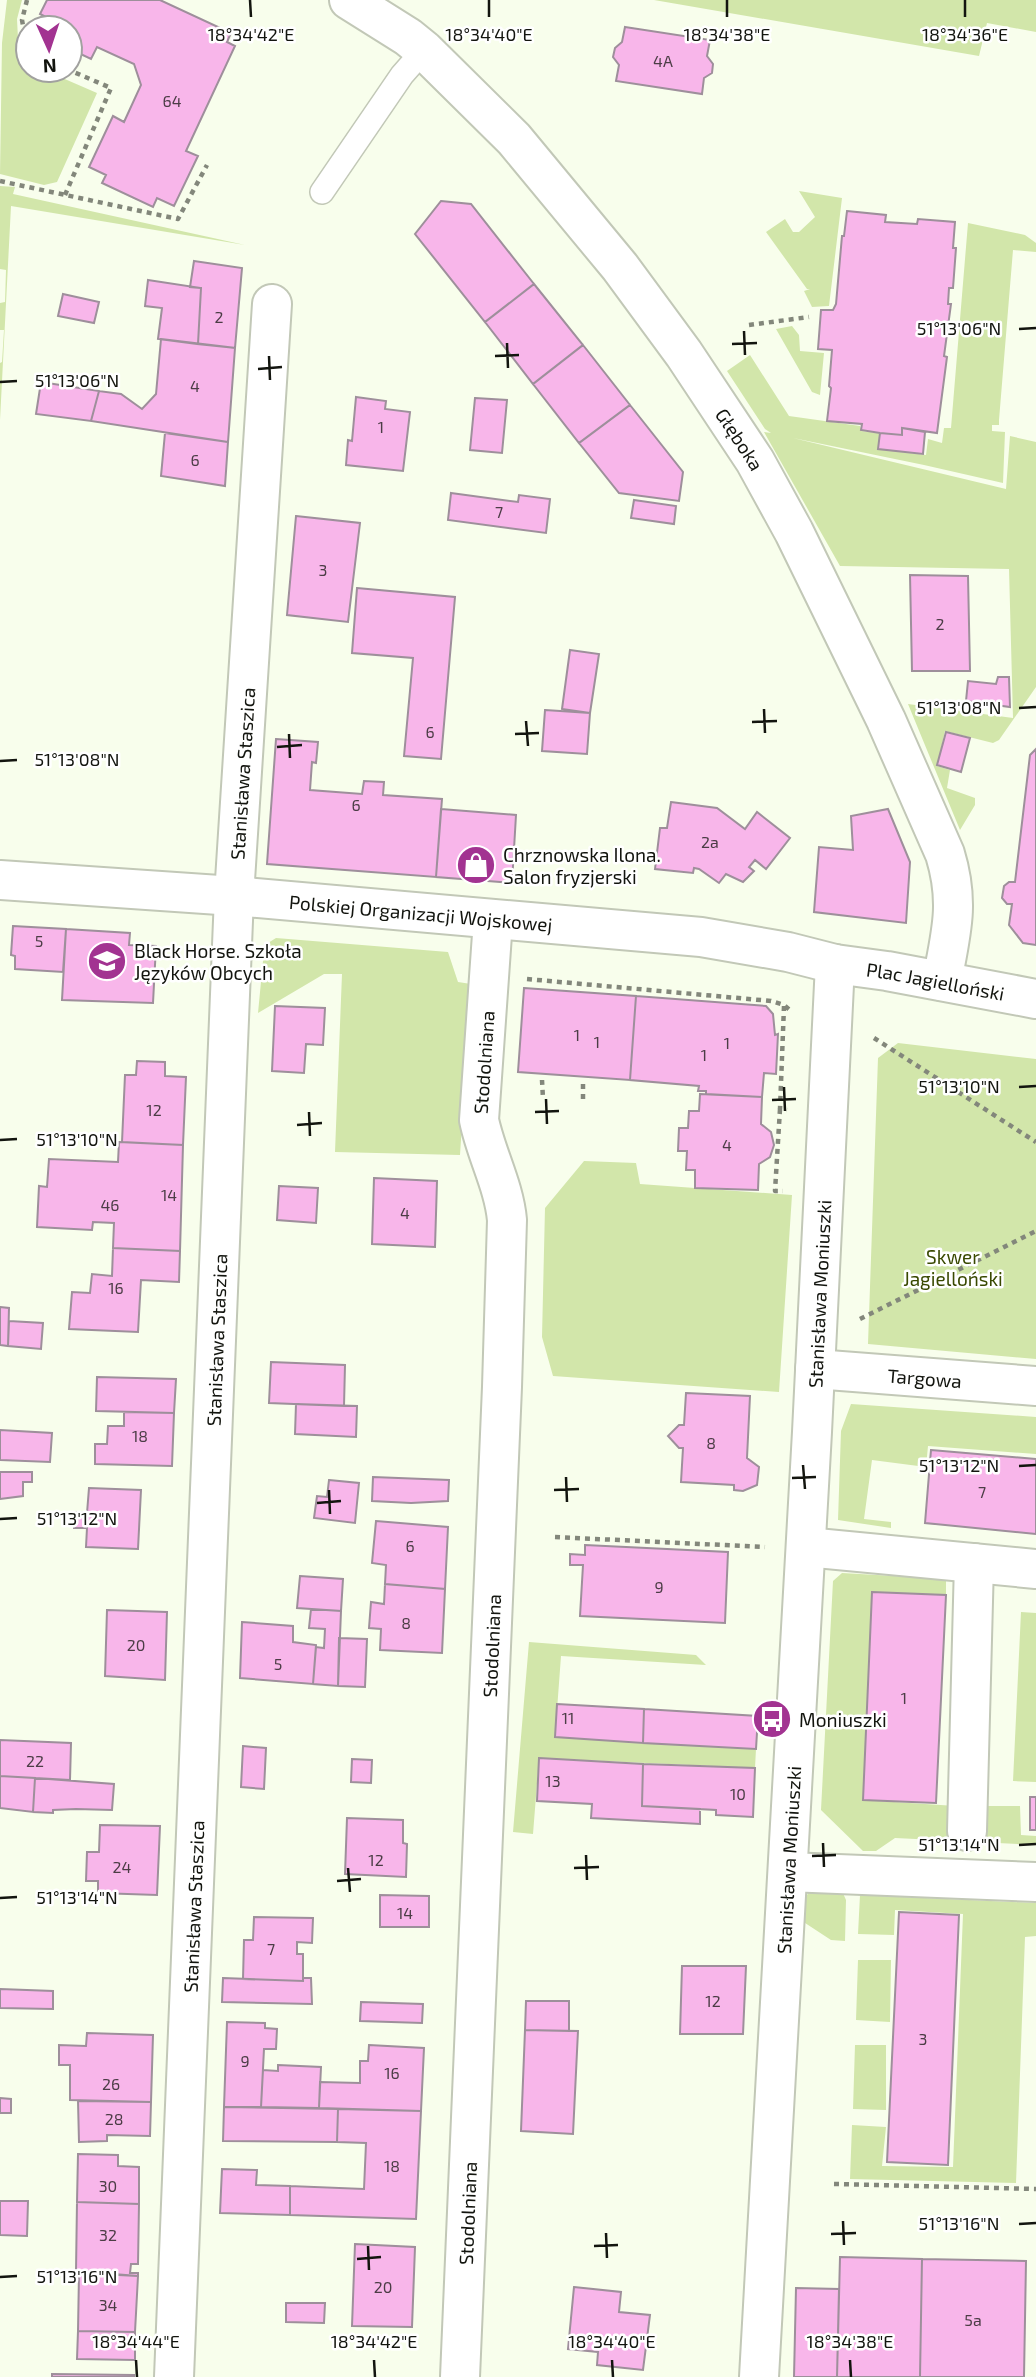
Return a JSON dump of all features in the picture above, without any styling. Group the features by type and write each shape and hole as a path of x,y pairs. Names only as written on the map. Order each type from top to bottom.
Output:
{"street":[{"name":"Głęboka","path":"349,0 424,50 514,139 620,267 691,365 755,461 864,675 945,854 953,878 954,905 942,981"},
{"name":"Stanisława Staszica","path":"174,2377 234,897 272,304"},
{"name":"Polskiej Organizacji Wojskowej","path":"1,881 75,884 701,937 788,952 835,964"},
{"name":"Stodolniana","path":"460,2377 501,1401 506,1220 505,1204 484,1143 480,1120 492,920"},
{"name":"Plac Jagielloński","path":"835,964 1036,999"},
{"name":"Stanisława Moniuszki","path":"759,2377 788,1872 789,1547 815,1369 835,964"},
{"name":"Targowa","path":"815,1369 1036,1386"},
{"path":"789,1547 1036,1569"},
{"path":"967,1831 974,1563"},
{"path":"788,1872 1036,1882"}],"lane":[{"path":"322,192 401,75 424,50"}],"path":[{"path":"65,195 111,88 84,76"},
{"path":"0,181 178,219 206,165"},
{"path":"749,325 809,317"},
{"path":"516,978 771,1001 785,1005 775,1191 785,1191"},
{"path":"874,1038 1036,1142"},
{"path":"542,1080 542,1099"},
{"path":"583,1084 583,1098"},
{"path":"780,1109 790,1111"},
{"path":"860,1319 1036,1231"},
{"path":"555,1537 789,1547"},
{"path":"834,2185 1036,2189"}],"green space":[{"path":"7,0 22,0 18,14 14,14 14,84 76,84 97,93 57,182 44,185 0,174 2,43"},
{"path":"654,0 1036,0 1036,32 987,23 979,56"},
{"path":"0,186 15,187 13,194 245,245 11,206 0,420 0,363 4,330 0,330 0,303 5,302 6,270 0,269"},
{"path":"799,191 842,198 829,306 812,307 804,291 810,289 807,289 766,232 785,219 793,232 799,232 815,217"},
{"path":"968,223 1025,235 1036,243 1036,252 1013,250 999,425 992,425 992,431 1005,432 1003,483 793,438 1006,489 1010,436 1036,442 1036,687 999,740 993,743 945,731 937,766 950,770 947,788 975,798 975,805 960,830 908,704 1013,718 1009,569 840,566 764,432 771,433 765,429 727,371 750,355 789,416 860,426 861,431 880,433 879,449 926,455 928,439 942,443 944,428 951,428"},
{"path":"792,326 799,335 800,351 824,353 820,395 812,392 776,329"},
{"path":"276,938 448,952 458,982 471,984 460,1155 335,1152 342,974 324,974 258,1013 263,961 268,943"},
{"name":"Skwer Jagielloński","path":"898,1043 1036,1059 1036,1359 868,1344 878,1058"},
{"path":"584,1161 636,1163 640,1184 792,1195 779,1392 553,1376 542,1337 545,1208"},
{"path":"851,1404 1036,1417 1036,1454 928,1446 926,1467 872,1460 864,1519 891,1522 891,1528 838,1520 841,1431"},
{"path":"842,1573 946,1579 946,1595 873,1592 863,1800 956,1806 1020,1806 1021,1835 1036,1836 1036,1845 895,1838 876,1851 863,1851 821,1810 833,1581"},
{"path":"1021,1612 1036,1613 1036,1782 1013,1781"},
{"path":"529,1642 696,1655 706,1665 561,1656 555,1737 756,1749 755,1768 539,1758 533,1834 513,1832"},
{"path":"810,1890 842,1891 846,1900 845,1941 831,1940 802,1921 803,1902"},
{"path":"860,1895 1036,1903 1036,1936 1025,1937 1016,2183 850,2179 852,2125 886,2127 882,2166 953,2167 963,1914 895,1910 894,1935 858,1934"},
{"path":"858,1960 891,1960 890,2022 856,2020"},
{"path":"855,2045 886,2045 886,2110 853,2109"}],"building":[{"path":"47,0 160,0 231,33 227,42 235,46 186,151 198,156 174,206 157,198 153,207 102,183 106,175 89,167 113,116 124,122 141,85 134,64 97,47 91,59 84,56 84,14 40,14"},
{"path":"625,27 710,40 707,56 713,64 712,73 704,78 702,94 616,81 619,65 613,57 615,48 622,42"},
{"path":"441,201 471,204 534,284 485,322 415,234"},
{"path":"847,211 886,215 885,222 917,224 918,219 955,222 953,288 949,288 948,304 951,304 944,356 947,357 937,433 902,428 902,435 880,433 861,430 862,424 827,421 832,350 818,349 821,310 833,310 836,304"},
{"path":"194,261 242,268 235,348 198,344 201,288 190,287"},
{"path":"148,280 201,288 198,344 158,339 162,308 145,306"},
{"path":"534,284 583,345 533,384 485,322"},
{"path":"63,294 99,302 94,323 58,316"},
{"path":"161,339 235,348 228,442 91,421 99,391 121,394 142,409 156,394"},
{"path":"583,345 630,405 579,443 533,384"},
{"path":"41,382 99,391 91,421 36,414"},
{"path":"356,397 386,401 385,409 410,412 403,471 346,465 348,440 352,441"},
{"path":"475,398 507,400 502,453 470,450"},
{"path":"630,405 683,472 679,501 619,493 579,443"},
{"path":"902,428 925,432 923,454 878,449 880,433 902,435"},
{"path":"165,433 228,442 225,486 161,476"},
{"path":"451,493 518,502 519,495 550,499 546,533 448,520"},
{"path":"634,500 676,506 674,524 631,518"},
{"path":"296,516 360,523 348,622 287,615"},
{"path":"910,575 968,576 970,671 912,671"},
{"path":"357,588 455,597 441,759 404,756 413,658 352,653"},
{"path":"570,650 599,654 590,713 562,709"},
{"path":"998,677 1009,677 1010,707 966,701 968,681 996,684"},
{"path":"545,710 590,713 587,754 542,751"},
{"path":"946,732 970,738 961,772 937,765"},
{"path":"276,739 318,742 316,763 312,762 310,790 362,794 364,781 384,782 383,795 442,799 436,877 267,864"},
{"path":"1036,749 1036,945 1023,943 1009,925 1012,904 1007,904 1002,898 1004,886 1015,882 1030,755"},
{"path":"671,802 717,808 745,829 757,812 790,838 766,869 755,860 749,867 754,871 743,882 726,874 719,883 694,868 693,873 655,869 660,828 667,828"},
{"path":"441,809 516,815 512,883 436,877"},
{"path":"888,809 910,862 906,923 814,912 819,847 853,850 851,816"},
{"path":"13,926 66,929 63,972 15,969 15,956 11,955"},
{"path":"66,929 130,933 129,945 156,946 153,1003 62,1000"},
{"path":"524,988 636,996 630,1080 518,1072"},
{"path":"636,996 766,1006 773,1014 775,1035 778,1034 776,1074 764,1073 762,1097 706,1094 706,1091 698,1091 699,1086 630,1080"},
{"path":"275,1006 325,1008 323,1045 306,1044 304,1073 272,1071"},
{"path":"137,1061 165,1062 165,1076 186,1077 183,1145 122,1142 125,1075 136,1075"},
{"path":"700,1094 762,1097 761,1124 771,1132 774,1145 770,1157 759,1164 758,1190 695,1188 695,1170 686,1170 687,1151 678,1151 679,1128 688,1128 689,1111 699,1111"},
{"path":"119,1142 183,1145 180,1251 113,1248 114,1223 93,1222 92,1230 37,1227 39,1186 47,1187 49,1159 118,1162"},
{"path":"374,1178 437,1181 435,1247 372,1244"},
{"path":"279,1186 318,1188 316,1223 277,1220"},
{"path":"113,1248 180,1251 179,1282 141,1280 138,1332 69,1329 72,1292 90,1293 92,1274 112,1276"},
{"path":"0,1307 9,1308 8,1346 0,1345"},
{"path":"9,1321 43,1323 41,1349 8,1346"},
{"path":"271,1362 345,1365 344,1406 269,1403"},
{"path":"97,1377 176,1379 174,1413 96,1411"},
{"path":"686,1393 750,1396 747,1458 759,1467 757,1485 743,1491 734,1490 734,1485 681,1482 683,1448 679,1448 668,1436 679,1425 684,1425"},
{"path":"296,1404 357,1406 356,1437 295,1434"},
{"path":"124,1412 174,1413 172,1466 95,1464 95,1444 107,1444 108,1426 124,1426"},
{"path":"0,1430 52,1433 50,1462 0,1460"},
{"path":"931,1450 1036,1459 1036,1534 925,1523"},
{"path":"0,1472 32,1472 32,1482 23,1482 23,1496 0,1499"},
{"path":"373,1477 449,1480 448,1501 372,1501"},
{"path":"329,1480 359,1483 355,1523 314,1518 317,1496 327,1497"},
{"path":"89,1488 141,1490 138,1549 86,1547 87,1528 74,1528 74,1512 87,1513"},
{"path":"376,1521 448,1527 445,1589 385,1584 386,1565 372,1563"},
{"path":"585,1545 728,1552 725,1623 580,1616 583,1565 570,1565 570,1554 585,1555"},
{"path":"300,1576 343,1579 341,1611 297,1608"},
{"path":"385,1584 445,1589 442,1653 380,1650 381,1629 369,1628 371,1602 384,1604"},
{"path":"872,1592 946,1595 936,1803 863,1800"},
{"path":"311,1609 341,1611 338,1686 313,1684 316,1647 324,1648 325,1629 309,1628"},
{"path":"107,1610 167,1612 165,1680 105,1676"},
{"path":"242,1622 293,1626 293,1642 316,1645 313,1684 240,1678"},
{"path":"339,1638 367,1639 365,1687 338,1686"},
{"path":"557,1704 644,1709 643,1743 555,1737"},
{"path":"644,1709 758,1716 756,1749 643,1743"},
{"path":"0,1740 71,1743 70,1780 0,1776"},
{"path":"243,1746 266,1748 264,1789 241,1787"},
{"path":"539,1758 643,1764 642,1806 700,1809 700,1824 591,1818 592,1804 537,1801"},
{"path":"352,1759 372,1760 371,1783 351,1782"},
{"path":"643,1764 755,1768 753,1817 716,1815 716,1810 642,1806"},
{"path":"0,1776 35,1778 33,1812 0,1808"},
{"path":"35,1778 114,1784 112,1810 33,1812"},
{"path":"1030,1797 1036,1797 1036,1830 1030,1830"},
{"path":"347,1818 403,1820 403,1843 407,1844 406,1877 345,1874"},
{"path":"100,1825 160,1826 157,1895 98,1893 98,1881 86,1881 87,1852 99,1852"},
{"path":"380,1895 429,1896 429,1927 380,1927"},
{"path":"899,1912 959,1915 948,2165 887,2162"},
{"path":"254,1917 313,1918 312,1943 297,1942 297,1954 303,1954 303,1981 243,1979 244,1940 253,1940"},
{"path":"682,1966 746,1966 743,2034 680,2034"},
{"path":"223,1978 303,1981 303,1978 311,1978 312,2004 222,2002"},
{"path":"0,1989 53,1991 53,2009 0,2008"},
{"path":"526,2001 569,2001 569,2031 525,2030"},
{"path":"361,2002 423,2004 422,2023 360,2021"},
{"path":"227,2022 265,2023 265,2028 277,2029 276,2049 264,2049 261,2107 224,2107"},
{"path":"525,2030 578,2031 573,2134 521,2131"},
{"path":"87,2033 153,2035 151,2102 70,2100 70,2065 59,2065 59,2045 86,2046"},
{"path":"369,2045 424,2048 421,2111 319,2108 320,2082 360,2083 360,2061 368,2061"},
{"path":"278,2065 321,2067 319,2108 261,2107 263,2070 278,2071"},
{"path":"0,2098 11,2099 11,2113 0,2113"},
{"path":"78,2101 151,2102 150,2136 107,2135 107,2141 79,2142"},
{"path":"224,2107 338,2109 337,2142 223,2141"},
{"path":"338,2109 421,2111 416,2219 290,2215 290,2186 364,2189 366,2143 337,2142"},
{"path":"78,2154 118,2155 118,2166 139,2167 139,2204 77,2202"},
{"path":"222,2169 257,2170 256,2185 290,2186 290,2215 220,2213"},
{"path":"0,2201 28,2201 27,2236 0,2235"},
{"path":"77,2202 139,2204 138,2264 131,2264 130,2273 138,2273 138,2276 76,2271"},
{"path":"355,2244 415,2247 412,2327 352,2326"},
{"path":"840,2257 922,2259 920,2377 837,2377"},
{"path":"922,2259 1026,2261 1024,2377 920,2377"},
{"path":"79,2273 138,2276 135,2332 78,2331"},
{"path":"574,2287 621,2292 619,2312 650,2315 643,2370 597,2365 598,2352 568,2349"},
{"path":"796,2288 839,2289 837,2377 794,2377"},
{"path":"286,2303 325,2303 324,2323 286,2322"},
{"path":"78,2331 135,2332 135,2360 77,2359"},
{"path":"52,2374 134,2375 134,2377 52,2377"}],"place":[{"name":"Chrznowska Ilona. Salon fryzjerski","path":"476,865"},
{"name":"Black Horse. Szkoła Języków Obcych","path":"107,961"},
{"name":"Moniuszki","path":"772,1719"}]}
